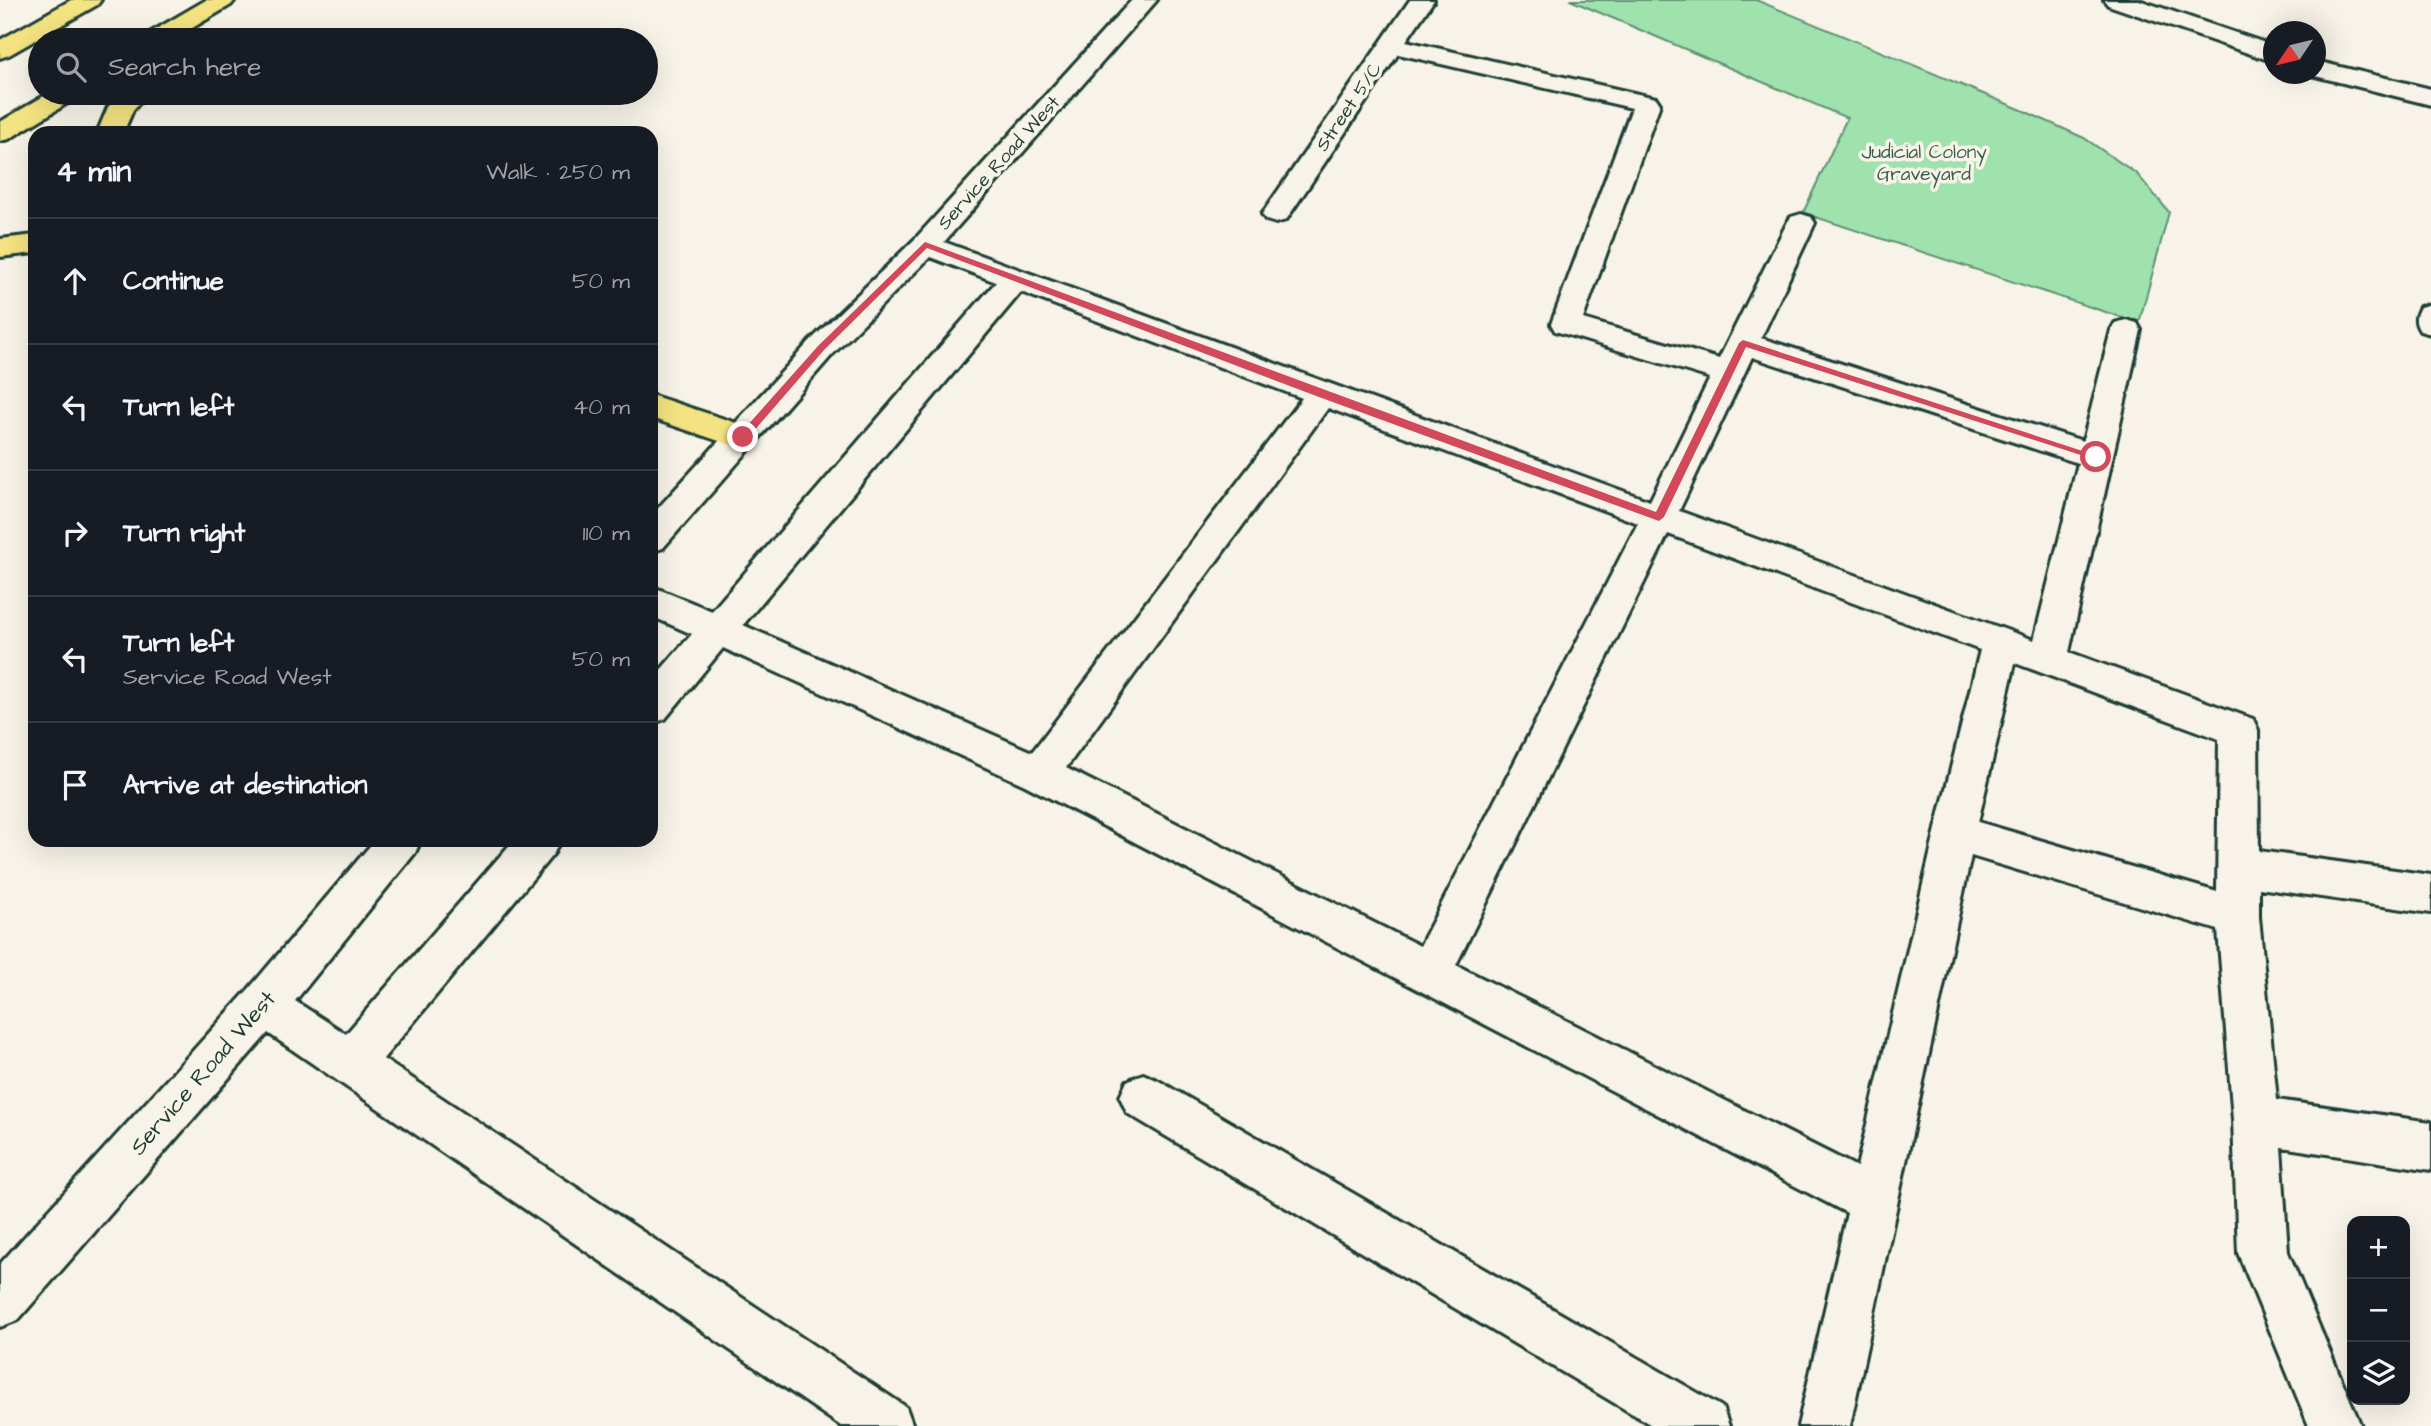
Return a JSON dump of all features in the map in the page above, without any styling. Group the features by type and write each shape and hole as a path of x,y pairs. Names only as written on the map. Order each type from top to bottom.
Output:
{"highway":[{"path":"39,28 89,0"},
{"path":"175,28 223,0"},
{"path":"213,28 248,0"},
{"path":"0,50 28,34"},
{"path":"0,133 47,105"},
{"path":"113,126 123,105"},
{"path":"0,248 28,244"},
{"path":"658,408 743,437"}],"street":[{"name":"Service Road West","path":"658,531 821,348 925,245 1145,0"},
{"name":"Street 5/C","path":"1276,214 1422,0"},
{"path":"2130,2 2263,51"},
{"path":"1391,45 1647,104 1566,324 1736,358 2096,457"},
{"path":"2326,72 2431,97"},
{"path":"1429,972 1659,517 1801,223"},
{"path":"925,245 1322,394 2239,730 2238,917 2256,1120 2263,1253 2334,1426"},
{"path":"658,700 1015,279"},
{"path":"2431,314 2431,324"},
{"path":"2048,660 2126,330"},
{"path":"1038,773 1322,394"},
{"path":"658,603 1038,773 1875,1202"},
{"path":"1829,1425 1955,833 2001,642"},
{"path":"1955,833 2238,917"},
{"name":"Service Road West","path":"0,1302 264,1005 394,847"},
{"path":"350,1064 533,847"},
{"path":"2240,867 2431,894"},
{"path":"264,1005 887,1426"},
{"path":"1143,1097 1703,1426"},
{"path":"2256,1120 2431,1146"}],"green space":[{"name":"Judicial Colony Graveyard","path":"1570,0 1756,0 2084,138 2137,174 2169,212 2139,323 1803,213 1847,118"}],"route":[{"path":"743,437 821,348 925,245 1659,517 1743,343 2096,457"}]}
